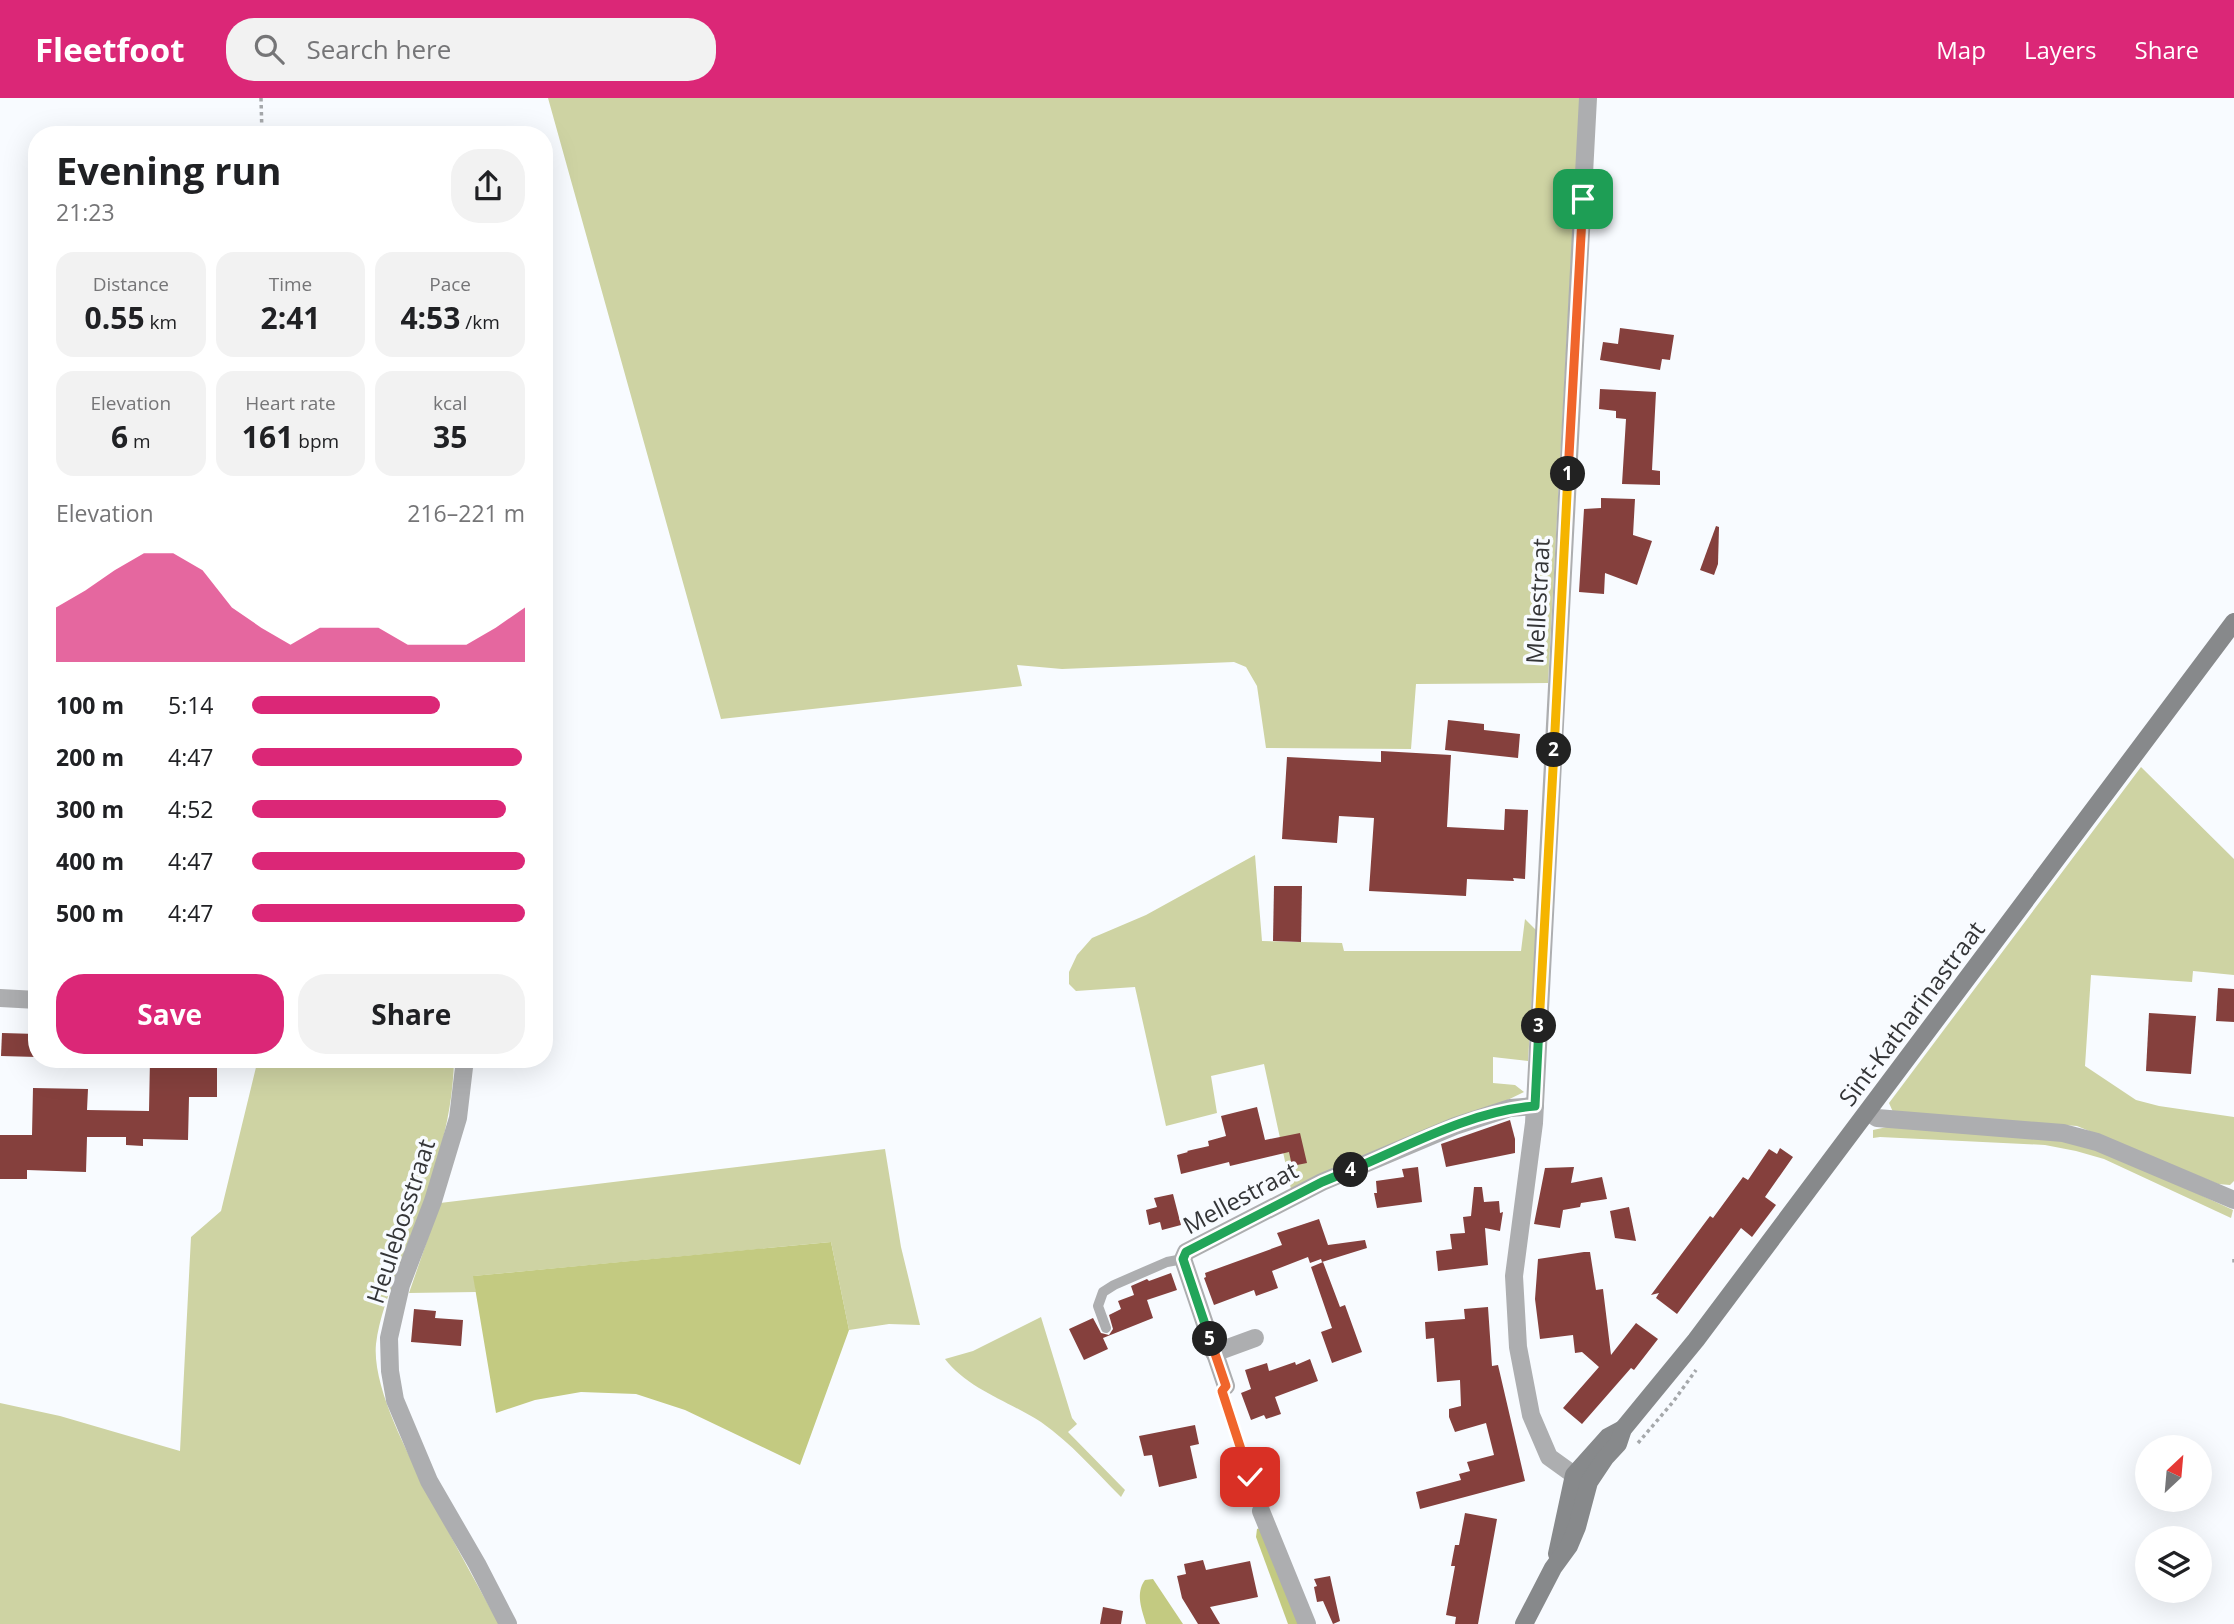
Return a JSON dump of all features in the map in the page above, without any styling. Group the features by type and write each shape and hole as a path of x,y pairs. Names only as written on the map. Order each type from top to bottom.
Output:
{"street":[{"name":"Mellestraat","path":"1581,1478 1549,1457 1531,1415 1518,1347 1514,1276 1535,1106 1588,98"},
{"name":"Sint-Katharinastraat","path":"1581,1478 1608,1437 1623,1429 1696,1340 2234,622"},
{"path":"0,998 28,1000"},
{"name":"Heulebosstraat","path":"464,1068 458,1118 433,1201 401,1285 390,1338 390,1371 395,1400 429,1481 508,1624"},
{"name":"Mellestraat","path":"1226,1386 1183,1259 1186,1252 1322,1182 1455,1126 1510,1108 1535,1106"},
{"path":"1868,1112 1877,1118 2063,1133 2097,1142 2234,1200"},
{"path":"1214,1353 1255,1338"},
{"path":"1524,1624 1553,1568 1581,1478"},
{"path":"1261,1511 1307,1624"}],"lane":[{"path":"1106,1328 1098,1306 1103,1292 1167,1262 1183,1259"}],"path":[{"path":"261,98 261,126"},
{"path":"2234,1259 2234,1265"},
{"path":"1226,1386 1222,1391 1261,1511"}],"green space":[{"path":"548,98 1580,98 1548,683 1416,684 1411,749 1266,748 1257,686 1246,667 1234,662 1062,669 1017,665 1022,686 721,719"},
{"path":"2141,767 2234,859 2234,975 2193,971 2192,982 2091,975 2085,1066 2136,1100 2234,1117 2234,1181 2230,1185 2218,1184 2077,1126 1893,1112 1889,1103"},
{"path":"1255,855 1262,941 1342,943 1344,951 1521,951 1525,919 1536,930 1528,1061 1493,1057 1493,1083 1515,1085 1524,1092 1291,1189 1264,1064 1211,1076 1217,1113 1166,1126 1135,987 1076,991 1069,984 1069,972 1077,955 1092,938 1146,915"},
{"path":"256,1068 454,1068 445,1132 439,1155 384,1307 376,1344 376,1361 385,1399 401,1438 499,1624 0,1624 0,1403 60,1416 180,1451 191,1237 221,1211"},
{"path":"1887,1127 2069,1140 2112,1154 2233,1210 2231,1218 2104,1159 2076,1151 2045,1145 1873,1138 1873,1130"},
{"path":"885,1149 901,1247 920,1325 889,1324 849,1330 831,1242 474,1276 476,1292 409,1293 440,1203"},
{"path":"831,1242 849,1330 800,1465 685,1410 636,1394 581,1392 535,1400 496,1413 473,1276"},
{"path":"1041,1317 1072,1418 1077,1424 1068,1432 1125,1490 1121,1497 1052,1430 977,1387 954,1370 945,1359 973,1351"},
{"path":"1266,1526 1301,1624 1288,1624 1256,1537 1257,1529"},
{"path":"1153,1579 1183,1624 1146,1624 1140,1590 1145,1580"}],"building":[{"path":"1620,328 1674,335 1670,360 1662,359 1660,370 1600,360 1603,342 1618,344"},
{"path":"1600,389 1656,392 1652,470 1660,471 1660,485 1622,484 1626,419 1616,418 1616,411 1599,409"},
{"path":"1601,498 1635,499 1633,535 1652,541 1637,585 1605,573 1604,594 1579,592 1584,509 1601,508"},
{"path":"1716,526 1719,527 1718,564 1714,575 1700,570"},
{"path":"1448,720 1484,724 1484,730 1520,734 1518,758 1445,750"},
{"path":"1381,751 1451,755 1447,827 1504,830 1505,809 1528,810 1525,879 1467,879 1466,896 1369,891 1374,818 1339,816 1337,843 1282,839 1287,757 1381,762"},
{"path":"1274,886 1302,886 1301,942 1273,941"},
{"path":"2218,988 2234,989 2234,1022 2216,1021"},
{"path":"2149,1013 2196,1016 2191,1074 2146,1071"},
{"path":"2,1033 28,1034 28,1057 1,1056"},
{"path":"150,1068 217,1068 217,1097 189,1097 188,1140 143,1139 143,1146 126,1145 126,1137 87,1137 86,1172 27,1170 27,1179 0,1179 0,1135 32,1135 33,1088 88,1089 87,1110 149,1111"},
{"path":"1257,1107 1265,1140 1300,1133 1307,1163 1292,1166 1289,1152 1230,1166 1229,1162 1181,1174 1177,1155 1209,1146 1208,1141 1226,1136 1221,1116"},
{"path":"1510,1120 1515,1153 1446,1167 1441,1144"},
{"path":"1780,1148 1793,1157 1765,1197 1776,1205 1752,1237 1741,1228 1677,1314 1656,1298 1659,1293 1651,1295 1743,1177 1748,1180 1769,1149 1777,1154"},
{"path":"1418,1167 1422,1202 1377,1208 1374,1193 1377,1193 1376,1181 1404,1177 1402,1169"},
{"path":"1574,1167 1571,1183 1602,1177 1607,1199 1581,1203 1580,1207 1563,1210 1560,1228 1534,1224 1545,1168"},
{"path":"1474,1187 1482,1187 1484,1202 1499,1201 1500,1213 1503,1212 1500,1231 1485,1228 1488,1265 1438,1271 1436,1251 1452,1249 1450,1234 1465,1233 1463,1217 1471,1216"},
{"path":"1173,1194 1181,1225 1162,1230 1160,1222 1149,1225 1146,1210 1157,1207 1154,1198"},
{"path":"1629,1207 1636,1241 1615,1238 1610,1211"},
{"path":"1319,1219 1328,1245 1365,1240 1367,1248 1322,1262 1321,1259 1310,1263 1308,1257 1272,1271 1278,1288 1256,1296 1254,1290 1214,1305 1204,1278 1205,1273 1282,1245 1277,1233"},
{"path":"1590,1252 1596,1290 1603,1289 1611,1355 1636,1323 1658,1339 1634,1370 1631,1368 1582,1424 1563,1408 1599,1367 1582,1352 1575,1353 1573,1335 1540,1339 1535,1299 1538,1259"},
{"path":"1323,1262 1340,1307 1345,1305 1362,1352 1332,1363 1321,1332 1332,1328 1311,1267"},
{"path":"1171,1273 1177,1290 1147,1300 1153,1318 1103,1338 1108,1349 1084,1360 1069,1329 1093,1318 1101,1333 1109,1335 1113,1329 1109,1315 1121,1309 1118,1301 1134,1295 1131,1286"},
{"path":"1488,1307 1492,1366 1498,1365 1525,1481 1420,1509 1416,1492 1461,1480 1459,1474 1470,1471 1467,1462 1494,1455 1486,1423 1455,1432 1449,1409 1461,1406 1460,1380 1437,1382 1434,1338 1426,1339 1425,1322 1465,1319 1464,1309"},
{"path":"414,1309 436,1311 435,1318 463,1320 461,1346 411,1342"},
{"path":"1310,1359 1318,1381 1275,1397 1281,1414 1266,1419 1264,1415 1251,1420 1241,1393 1251,1389 1245,1370 1267,1363 1269,1371"},
{"path":"1195,1425 1199,1444 1190,1446 1197,1478 1159,1487 1152,1455 1144,1456 1139,1436"},
{"path":"1465,1513 1497,1519 1478,1624 1455,1624 1456,1617 1446,1615 1455,1566 1451,1566 1455,1545 1459,1545"},
{"path":"1203,1560 1206,1570 1250,1561 1258,1597 1210,1607 1220,1624 1198,1624 1182,1598 1177,1576 1186,1574 1184,1564"},
{"path":"1330,1576 1340,1621 1333,1624 1323,1601 1317,1602 1314,1587 1317,1586 1314,1579"},
{"path":"1103,1607 1123,1611 1121,1624 1100,1624"}],"route":[{"path":"1250,1477 1222,1391 1226,1386 1183,1259 1186,1252 1322,1182 1455,1126 1510,1108 1535,1106 1583,199"}]}
